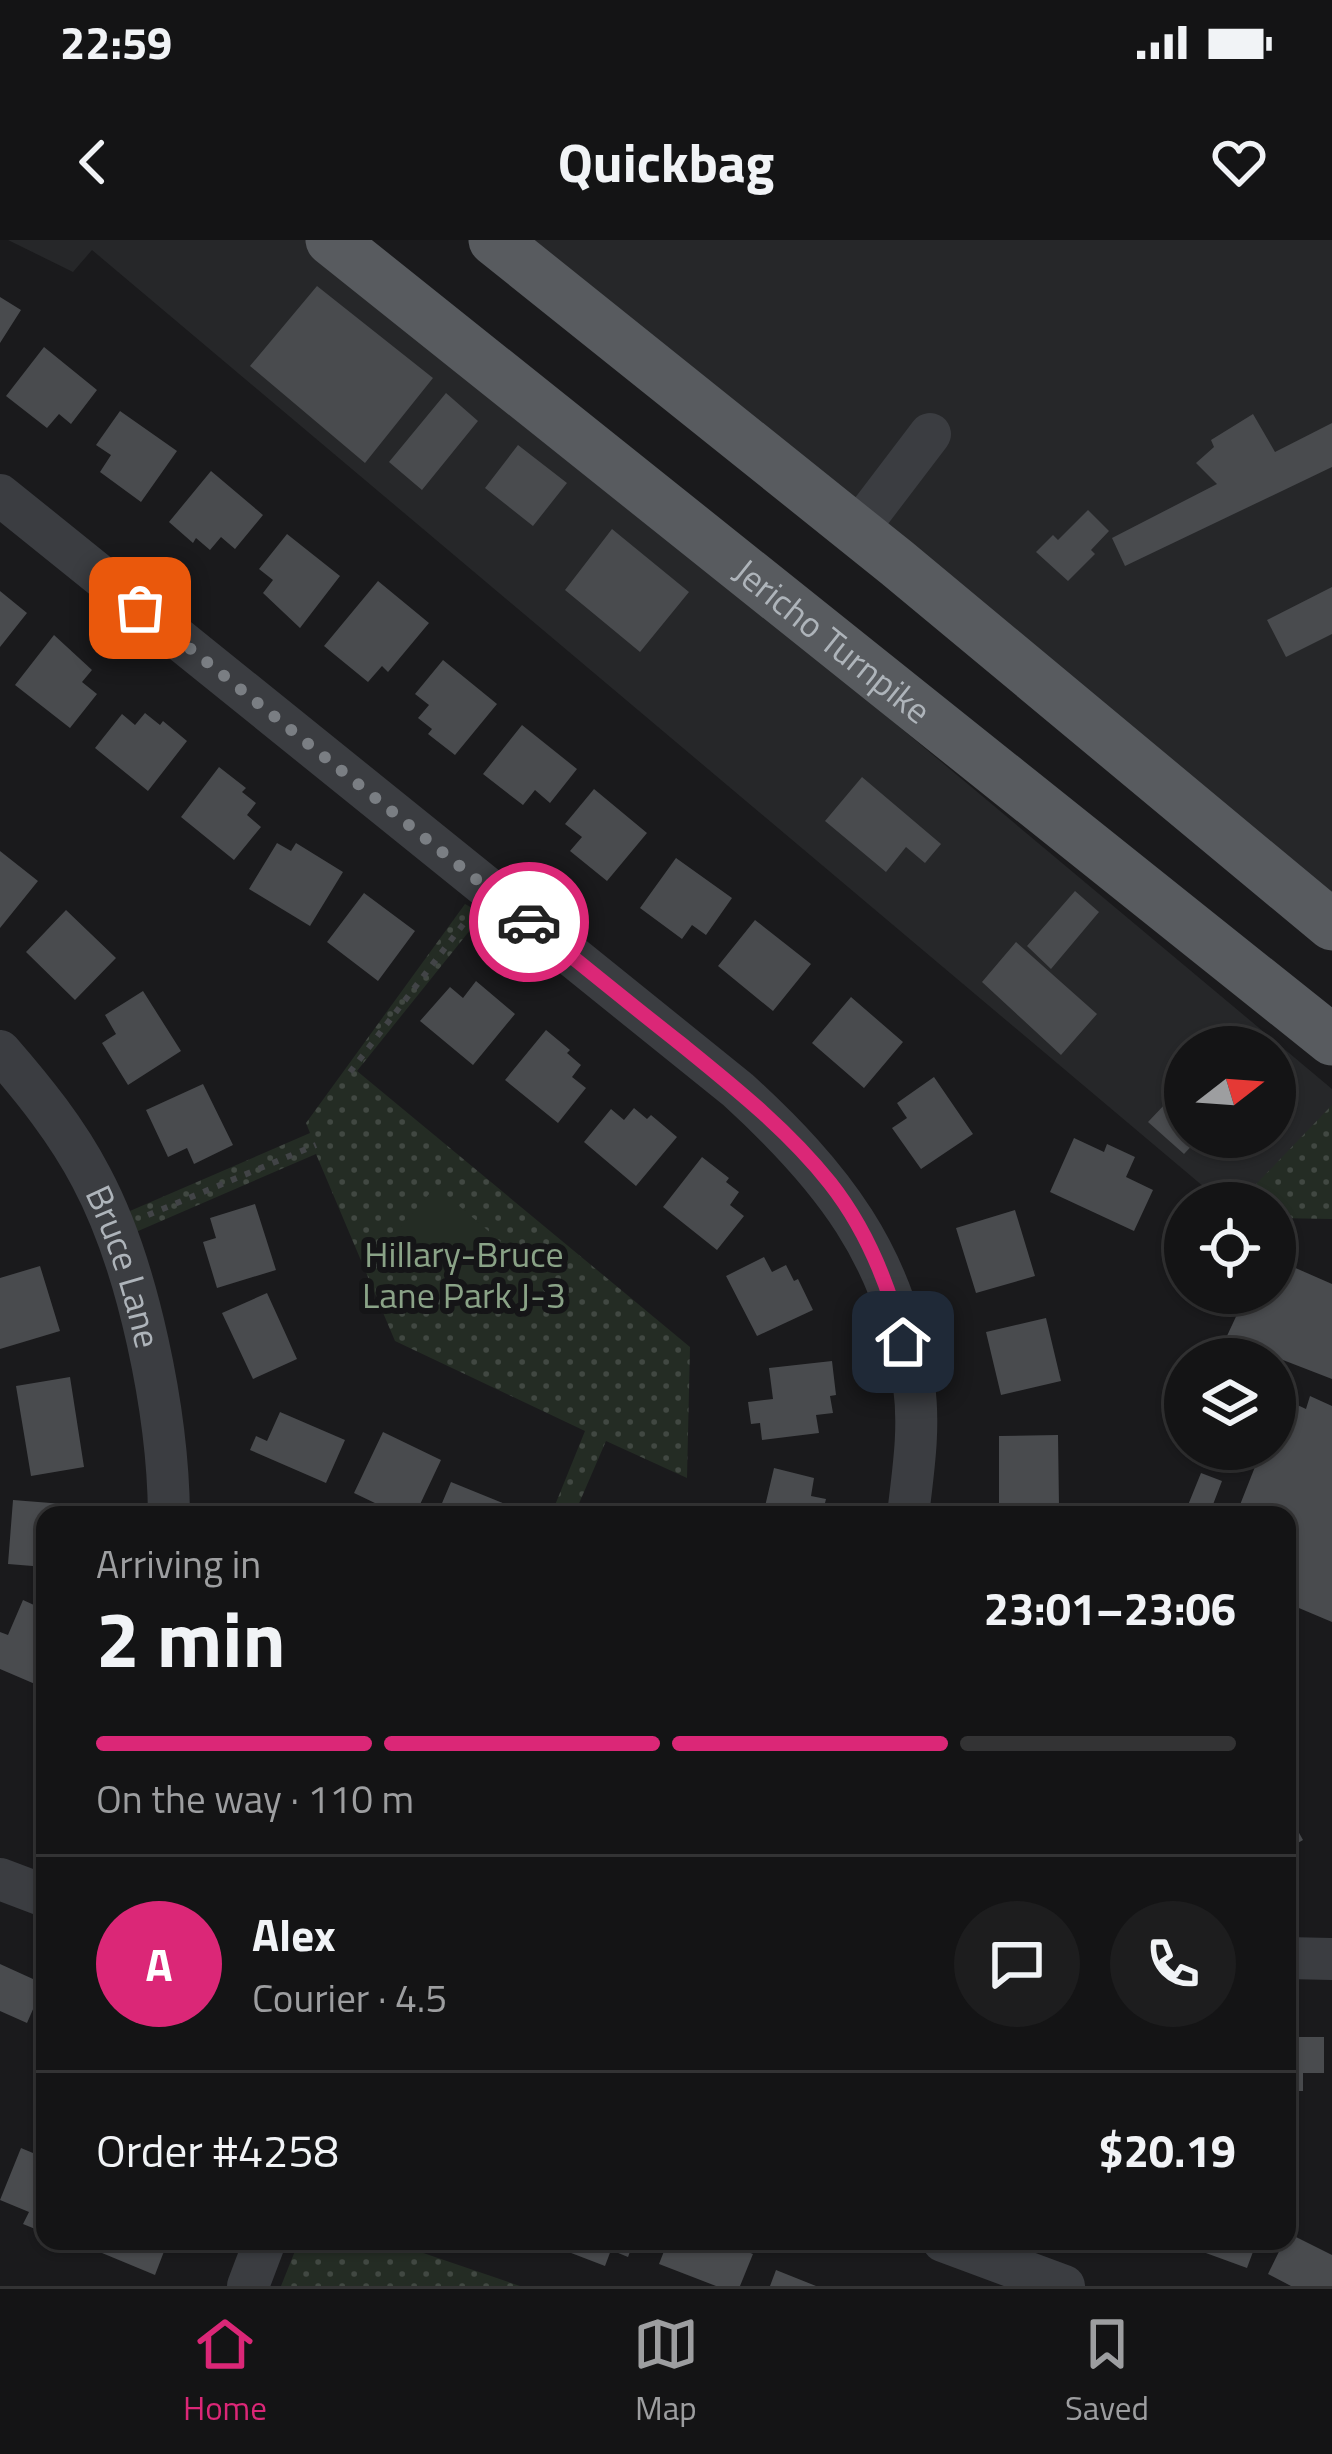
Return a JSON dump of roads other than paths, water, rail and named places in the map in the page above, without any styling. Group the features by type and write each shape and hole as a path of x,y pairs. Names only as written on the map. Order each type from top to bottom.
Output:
{"main road":[{"name":"Jericho Turnpike","path":"331,240 1332,1040"},
{"path":"494,240 857,530 1332,925"}],"street":[{"path":"857,530 930,434"},
{"path":"0,495 738,1090 790,1138 832,1185 866,1239 892,1298 914,1386 916,1445 909,1506"},
{"name":"Bruce Lane","path":"0,1051 38,1094 92,1179 128,1268 155,1378 170,1506"},
{"path":"0,1879 36,1893"},
{"path":"1296,1958 1332,1959"},
{"path":"248,2286 262,2250"},
{"path":"968,2250 1064,2286"}],"park label":[{"name":"Hillary-Bruce Lane Park J-3","path":"464,1274"}]}
